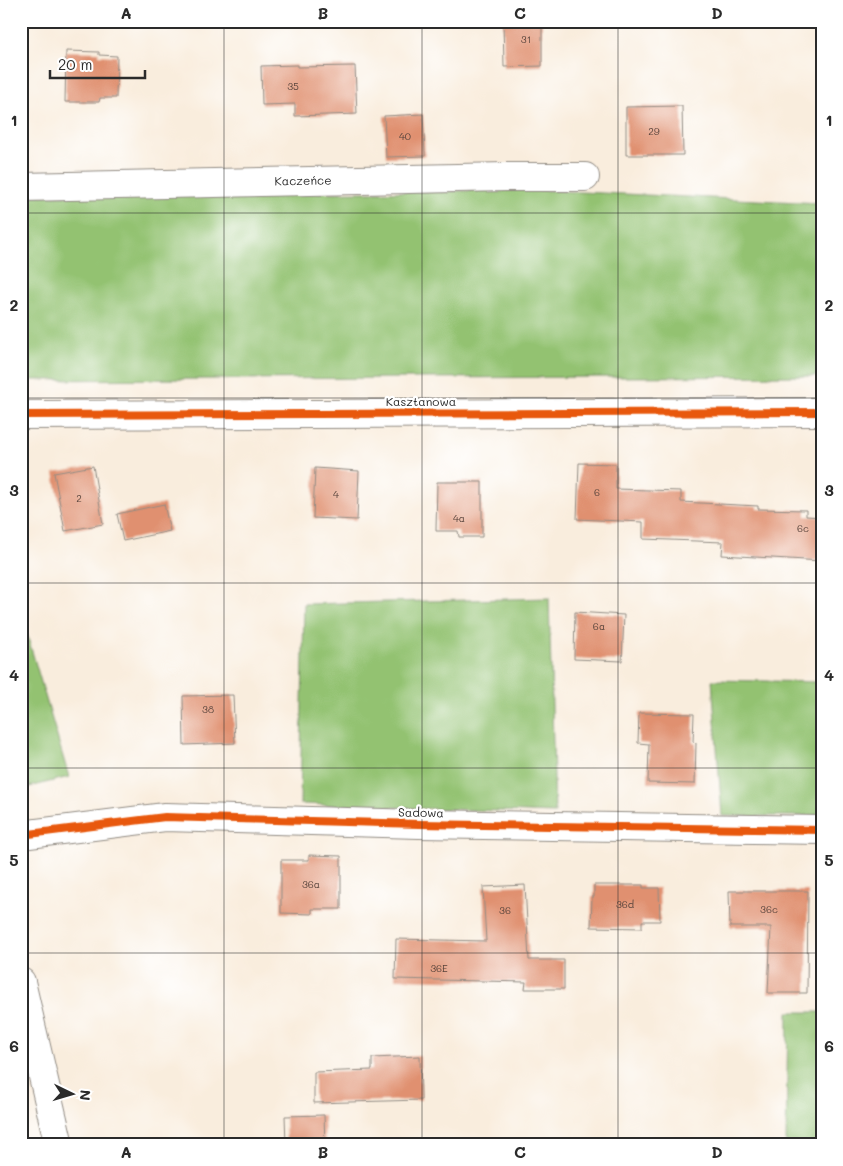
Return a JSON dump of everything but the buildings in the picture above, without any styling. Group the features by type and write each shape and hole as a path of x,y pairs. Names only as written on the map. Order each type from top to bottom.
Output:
{"street":[{"name":"Kaczeńce","path":"21,187 497,177 585,177"},
{"name":"Kasztanowa","path":"21,415 822,412"},
{"name":"Sadowa","path":"21,835 165,818 822,830"},
{"path":"21,982 59,1145"}],"green space":[{"path":"536,190 822,203 822,376 21,380 21,196"},
{"path":"549,598 555,813 300,804 304,604"},
{"path":"21,614 69,777 21,789"},
{"path":"712,680 822,682 822,816 722,816"},
{"path":"788,1012 822,1012 822,1145 786,1145"}],"cycle path":[{"path":"21,415 822,412"},
{"path":"21,835 165,817 419,824 822,830"}]}
